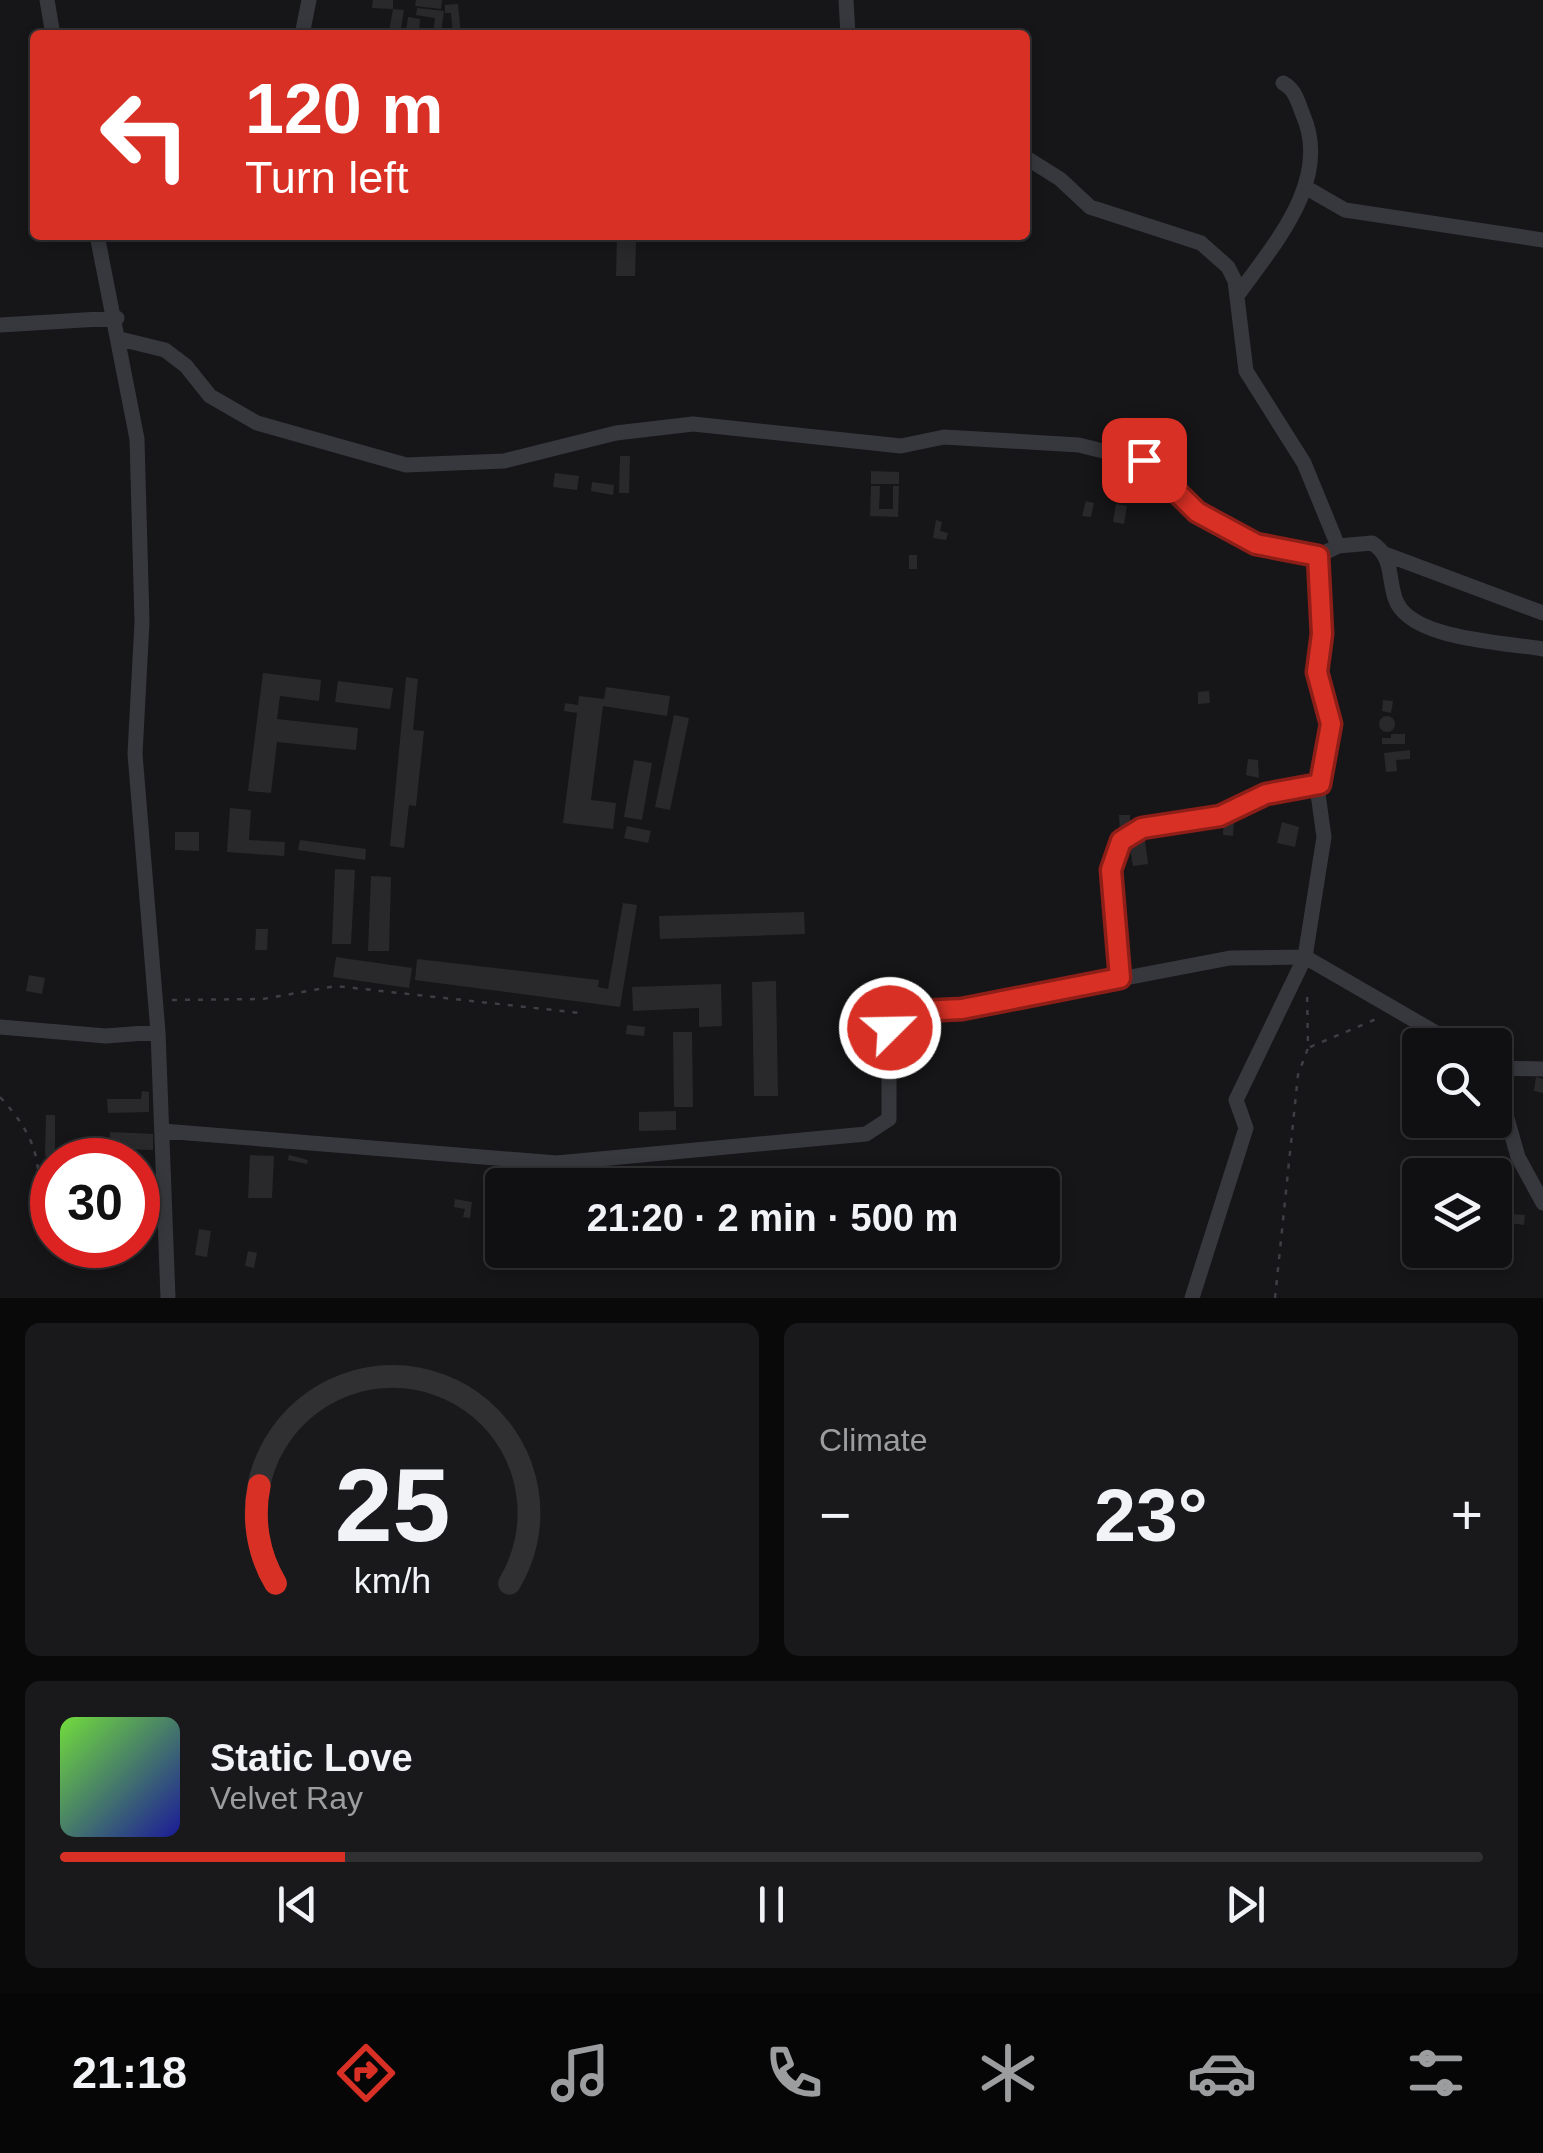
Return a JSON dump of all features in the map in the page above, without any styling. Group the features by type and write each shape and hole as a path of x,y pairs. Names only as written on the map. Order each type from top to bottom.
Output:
{"street":[{"path":"47,0 53,30"},
{"path":"303,30 308,0"},
{"path":"846,0 848,30"},
{"path":"1237,296 1290,223 1304,187 1313,140 1294,93 1283,83"},
{"path":"1030,160 1060,178 1090,207 1211,250 1232,272 1246,371 1304,464 1338,546"},
{"path":"1304,187 1345,210 1543,240"},
{"path":"98,240 117,318 137,439 142,622 135,754 158,1032 168,1298"},
{"path":"0,324 117,318"},
{"path":"120,339 165,350 186,366 210,396 257,423 406,465 504,461 616,434 692,424 901,446 944,437 1079,445 1152,463 1197,512 1256,544 1318,556 1338,546 1364,542 1385,554 1543,613"},
{"path":"1385,554 1395,600 1418,626 1543,649"},
{"path":"1192,1298 1246,1128 1236,1100 1305,957 1324,837 1318,799 1331,724 1317,672 1322,634 1318,556"},
{"path":"1120,978 1111,870 1121,841 1142,828 1220,816 1266,794 1320,784"},
{"path":"163,1131 557,1163 628,1153 866,1134 886,1126 891,1112 889,1039 895,1014 962,1009 1230,958 1305,957 1328,974 1381,997 1396,1011 1426,1028"},
{"path":"0,1027 106,1036 158,1032"},
{"path":"1512,1068 1543,1069"},
{"path":"1512,1136 1518,1157 1543,1204"}],"path":[{"path":"156,1000 262,999 336,986 580,1013"},
{"path":"1275,1298 1298,1076 1308,1048 1307,988"},
{"path":"1308,1048 1396,1011"},
{"path":"0,1097 23,1125 30,1142"}],"building":[{"path":"373,0 393,0 393,9 372,8"},
{"path":"416,0 442,0 441,9 415,6"},
{"path":"458,4 461,30 453,30 451,13 445,13 445,5"},
{"path":"417,8 444,11 441,30 433,30 435,18 416,15"},
{"path":"393,9 404,10 401,30 389,30"},
{"path":"408,17 420,19 419,30 406,30"},
{"path":"617,240 688,240 636,241 635,276 616,276"},
{"path":"620,456 630,456 629,493 619,493"},
{"path":"871,471 899,472 899,484 871,484"},
{"path":"555,473 579,476 577,490 553,487"},
{"path":"592,482 614,485 613,495 591,491"},
{"path":"871,486 880,486 879,509 893,509 893,486 899,486 898,517 870,516"},
{"path":"1086,501 1094,503 1091,517 1082,516"},
{"path":"1116,504 1127,506 1124,524 1113,522"},
{"path":"936,520 942,522 940,531 948,533 946,540 933,538"},
{"path":"909,555 917,555 917,569 909,569"},
{"path":"263,673 321,680 319,701 280,696 277,719 358,728 356,750 277,742 271,793 248,791"},
{"path":"406,677 418,679 413,730 424,731 416,806 409,805 404,848 390,846"},
{"path":"338,681 393,688 390,709 335,702"},
{"path":"606,687 670,696 667,716 603,706 591,800 616,803 613,829 563,823 577,713 564,711 565,703 578,705 579,696 604,699"},
{"path":"1209,691 1210,703 1198,704 1198,692"},
{"path":"1383,700 1393,701 1391,713 1382,711"},
{"path":"674,715 689,718 670,810 655,807"},
{"path":"1387,716 1395,724 1387,732 1379,724"},
{"path":"1391,734 1405,734 1405,744 1382,744 1382,738 1391,738"},
{"path":"1410,750 1410,759 1396,760 1397,771 1386,772 1384,753"},
{"path":"1248,759 1258,760 1259,778 1246,775"},
{"path":"634,760 652,763 642,820 624,817"},
{"path":"230,808 251,810 249,840 285,842 284,856 227,852"},
{"path":"1119,815 1130,815 1130,833 1120,833"},
{"path":"1224,816 1234,817 1233,836 1223,835"},
{"path":"1282,822 1299,827 1295,847 1277,843"},
{"path":"627,826 651,831 648,843 624,838"},
{"path":"175,832 199,832 199,851 175,850"},
{"path":"300,840 366,849 365,860 298,850"},
{"path":"1145,840 1148,864 1133,866 1129,843"},
{"path":"335,869 355,870 351,944 332,944"},
{"path":"371,876 391,877 389,951 368,951"},
{"path":"623,903 637,905 620,1007 415,980 417,959 599,980 598,987 608,989"},
{"path":"804,912 805,934 660,939 659,916"},
{"path":"256,929 268,929 267,950 255,950"},
{"path":"336,957 412,968 409,988 333,977"},
{"path":"29,975 45,978 42,994 26,991"},
{"path":"776,981 778,1096 754,1096 752,982"},
{"path":"721,984 722,1026 699,1027 699,1008 633,1011 632,987"},
{"path":"627,1025 645,1027 644,1036 626,1034"},
{"path":"673,1032 692,1032 693,1107 674,1107"},
{"path":"1536,1077 1543,1079 1543,1093 1534,1091"},
{"path":"142,1091 149,1092 149,1112 108,1113 107,1099 141,1099"},
{"path":"676,1111 676,1130 639,1131 639,1112"},
{"path":"46,1115 55,1115 55,1138 45,1138"},
{"path":"110,1132 153,1134 153,1138 110,1138"},
{"path":"250,1155 274,1156 272,1198 248,1198"},
{"path":"289,1155 308,1160 307,1164 288,1160"},
{"path":"455,1199 472,1202 470,1218 463,1217 465,1209 454,1207"},
{"path":"1512,1214 1525,1215 1524,1225 1512,1223"},
{"path":"199,1229 211,1231 207,1257 195,1255"},
{"path":"248,1251 257,1253 254,1268 245,1266"}],"route":[{"path":"890,1028 895,1014 902,1012 962,1009 1120,978 1111,860 1121,841 1142,828 1220,816 1266,794 1320,784 1331,724 1317,672 1322,634 1318,556 1256,544 1197,512 1152,463 1144,460"}]}
